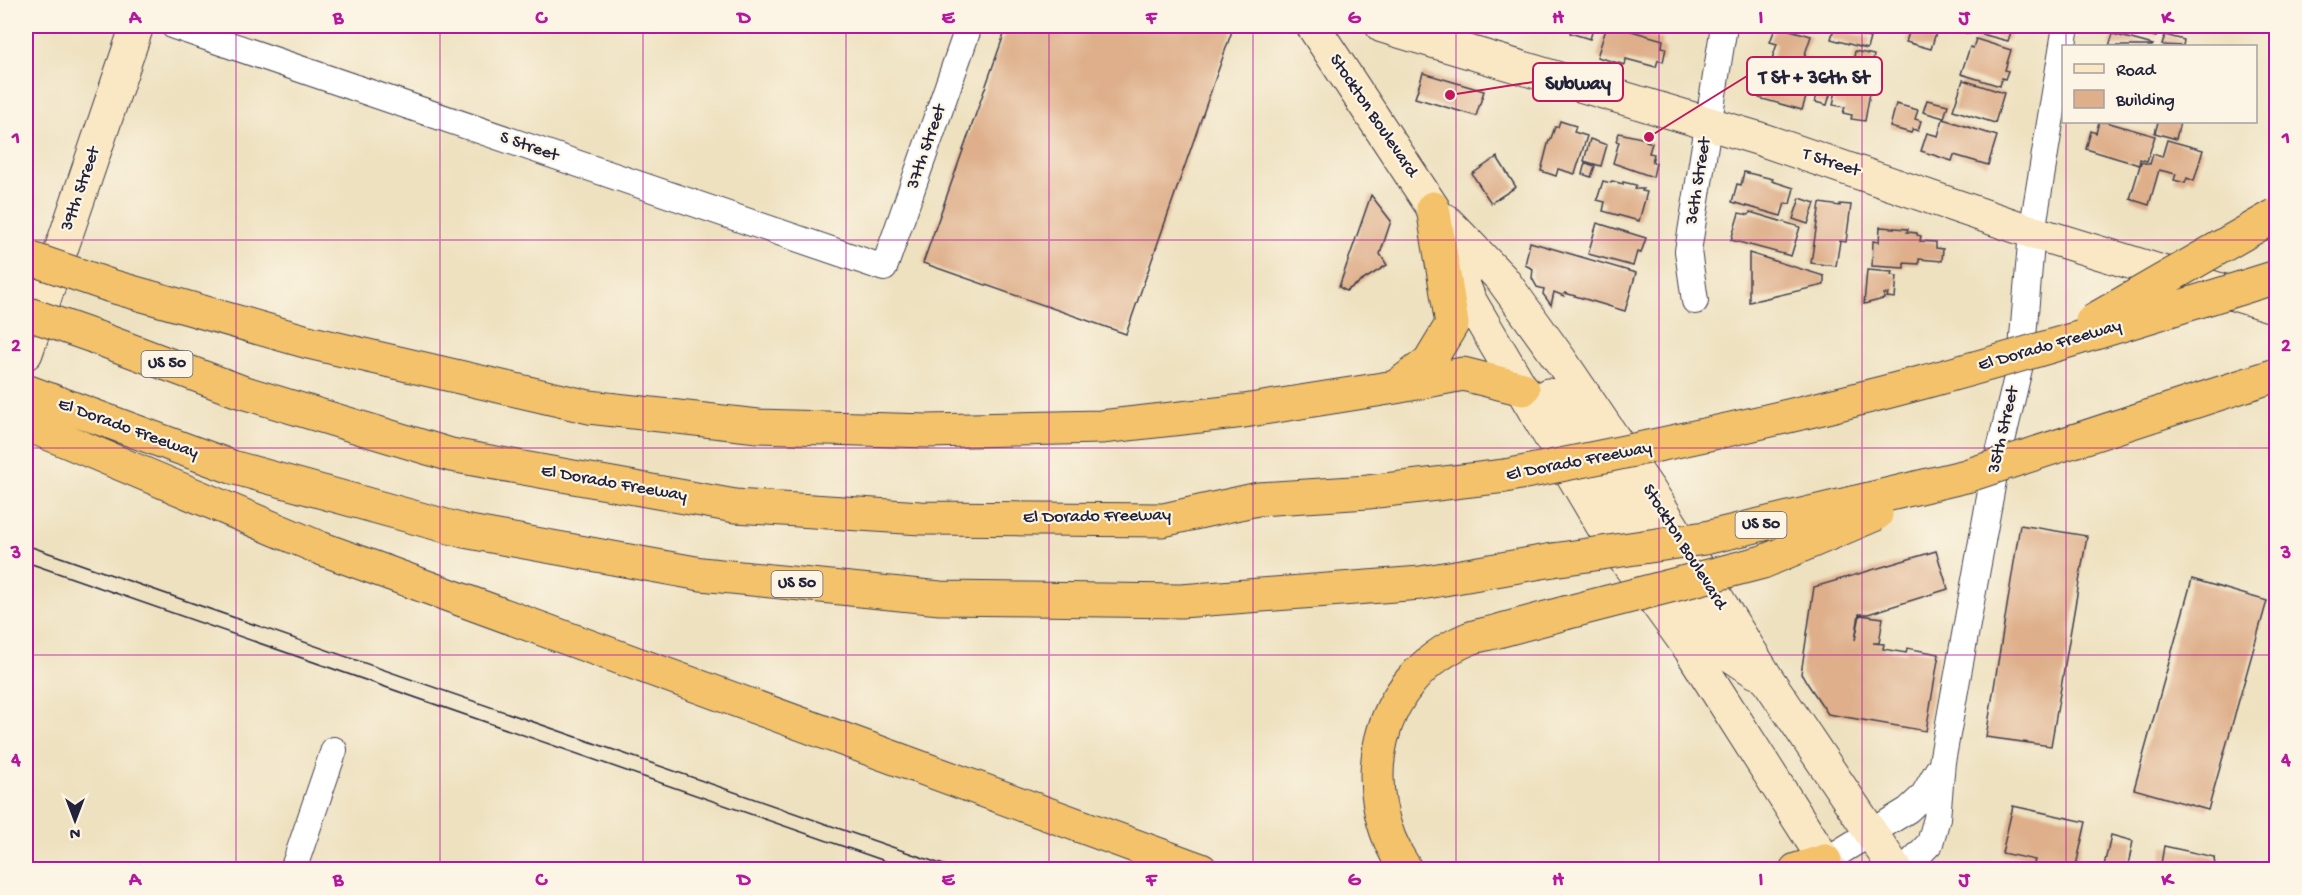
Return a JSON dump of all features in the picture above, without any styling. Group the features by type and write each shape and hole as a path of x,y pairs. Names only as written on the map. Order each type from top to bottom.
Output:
{"highway":[{"path":"1395,387 1429,362 1452,324 1433,208"},
{"path":"2047,347 2277,215"},
{"path":"26,257 111,286 308,342 589,407 758,426 928,431 1101,427 1244,411 1462,374 1523,389"},
{"name":"El Dorado Freeway","path":"26,313 239,391 451,455 735,506 921,518 1163,520 1258,500 1368,492 1505,476 1680,441 1919,383 2047,347 2277,277"},
{"name":"El Dorado Freeway","path":"26,391 232,467 464,531 712,575 940,598 1181,601 1422,583 1552,560 1705,538 1966,476 2277,375"},
{"path":"38,429 320,548 1201,870"},
{"path":"1406,870 1391,845 1381,818 1376,790 1377,759 1383,733 1394,705 1411,680 1434,659 1467,639 1762,562 1966,476"}],"main road":[{"name":"39th Street","path":"26,353 137,26"},
{"name":"Stockton Boulevard","path":"1313,26 1433,208 1502,279 1561,361 1657,502 1768,680 1896,870"},
{"name":"T Street","path":"1383,26 1707,124 1870,176 2032,232 2277,307"},
{"name":"Stockton Boulevard","path":"1433,208 1470,301 1611,540 1690,649 1817,867"},
{"path":"1523,389 1551,396 1712,642 1768,680"}],"street":[{"name":"S Street","path":"174,26 884,268"},
{"name":"37th Street","path":"884,268 969,26"},
{"name":"36th Street","path":"1695,301 1688,251 1724,26"},
{"name":"35th Street","path":"2063,45 2066,26"},
{"name":"35th Street","path":"1904,870 1930,843 1937,818 1942,762 1994,475 2021,360 2032,232 2062,50"},
{"path":"293,870 334,750"},
{"name":"35th Street","path":"1817,867 1908,810 1923,796 1942,762"}],"building":[{"path":"1007,26 1216,26 1232,31 1126,334 923,263"},
{"path":"1572,26 1594,26 1590,39 1570,33"},
{"path":"1607,26 1663,40 1662,47 1666,48 1663,62 1658,60 1656,67 1626,59 1625,65 1597,57"},
{"path":"1776,26 1811,36 1804,57 1815,60 1813,65 1833,71 1829,83 1802,76 1804,68 1772,59 1777,44 1770,42"},
{"path":"1911,26 1938,26 1931,49 1906,42"},
{"path":"1955,26 2013,26 2008,41 1970,31 1970,34 1954,30"},
{"path":"2121,26 2160,26 2156,37"},
{"path":"1834,28 1870,38 1867,49 1831,39"},
{"path":"2113,34 2153,45 2109,45"},
{"path":"2165,35 2184,40 2183,45 2162,45"},
{"path":"1976,39 2011,50 2005,70 2008,71 2005,79 2002,78 2000,86 1961,74 1970,47 1973,48"},
{"path":"1855,51 1874,55 1872,67 1853,64"},
{"path":"1767,70 1811,81 1802,110 1759,98"},
{"path":"1423,73 1484,91 1476,116 1415,98"},
{"path":"1839,75 1872,81 1865,121 1851,119 1852,115 1843,113 1845,107 1833,105"},
{"path":"1963,80 2004,93 1995,123 1953,110"},
{"path":"1820,84 1832,88 1827,105 1815,102"},
{"path":"1927,100 1948,105 1944,118 1923,112"},
{"path":"1896,104 1918,110 1915,119 1921,121 1918,131 1913,129 1911,133 1890,127"},
{"path":"1943,119 1997,136 1988,165 1954,155 1952,161 1921,151 1927,133 1938,136"},
{"path":"1560,121 1576,126 1574,132 1587,136 1575,174 1558,169 1556,176 1541,171 1549,140"},
{"path":"2099,123 2110,123 2155,136 2147,161 2140,159 2139,165 2086,149 2091,131 2096,133"},
{"path":"2158,123 2180,123 2176,139 2155,133"},
{"path":"1619,133 1646,139 1652,143 1649,153 1654,154 1652,162 1656,163 1653,177 1613,163"},
{"path":"1590,139 1607,145 1601,166 1584,161"},
{"path":"2167,140 2203,150 2194,181 2187,178 2185,183 2174,180 2176,174 2159,170 2149,205 2130,199 2141,162 2150,164 2153,154 2162,157"},
{"path":"1497,157 1516,187 1491,203 1472,174"},
{"path":"1585,163 1595,166 1591,177 1582,174"},
{"path":"1744,172 1773,179 1772,181 1794,188 1790,204 1785,203 1781,216 1732,202 1737,184 1741,185"},
{"path":"1603,181 1636,185 1635,189 1643,189 1642,191 1647,192 1639,221 1603,211 1605,202 1597,200"},
{"path":"1371,195 1391,221 1380,254 1387,265 1346,291 1339,287"},
{"path":"1800,198 1815,203 1808,224 1793,219"},
{"path":"1820,203 1851,205 1846,242 1840,241 1836,266 1811,263"},
{"path":"1750,212 1800,227 1791,256 1731,240 1739,213 1749,215"},
{"path":"1597,223 1646,238 1641,253 1637,252 1633,266 1588,254"},
{"path":"1880,227 1908,229 1907,232 1921,236 1920,241 1936,242 1936,248 1943,249 1942,261 1919,259 1919,264 1904,263 1904,268 1872,266 1873,241 1879,242"},
{"path":"1530,242 1636,273 1625,311 1565,293 1564,296 1554,292 1551,305 1543,294 1544,289 1537,287 1532,278 1533,269 1525,265"},
{"path":"1749,253 1824,276 1824,285 1749,302"},
{"path":"1867,270 1892,272 1891,275 1897,276 1895,298 1884,294 1884,299 1864,304"},
{"path":"2020,525 2087,536 2051,746 1986,737"},
{"path":"1936,551 1948,589 1868,614 1859,614 1855,640 1860,615 1883,618 1879,643 1873,643 1884,644 1883,649 1906,653 1907,648 1939,654 1926,731 1828,714 1801,674 1814,587"},
{"path":"2192,579 2267,601 2208,810 2134,789"},
{"path":"2013,806 2086,822 2075,870 2047,866 2046,870 2032,870 2035,860 2002,853"},
{"path":"2111,835 2133,841 2127,870 2103,870"},
{"path":"2164,846 2214,857 2215,867 2220,870 2160,870"}],"tram line":[{"path":"26,545 958,870"},
{"path":"26,562 911,870"}],"place":[{"name":"Subway","path":"1450,95"},
{"name":"T St + 36th St","path":"1649,137"}]}
